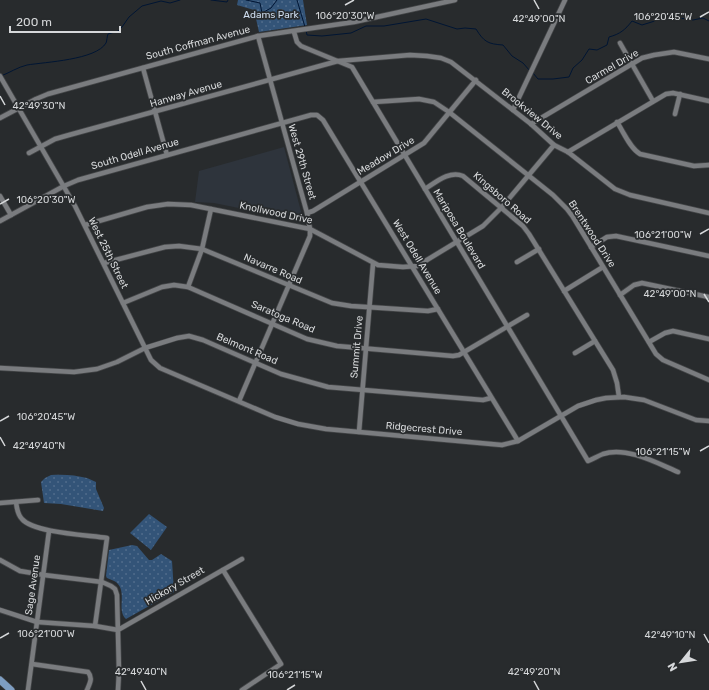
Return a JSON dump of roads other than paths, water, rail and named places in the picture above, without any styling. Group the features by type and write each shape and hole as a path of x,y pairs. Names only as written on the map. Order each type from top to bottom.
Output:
{"main road":[{"path":"0,680 11,690"}],"street":[{"name":"South Coffman Avenue","path":"0,118 48,94 258,36 294,32 354,22 455,0"},
{"path":"513,110 565,0"},
{"name":"Mariposa Boulevard","path":"294,32 297,42 301,46 352,67 588,461 604,454 620,452 644,458 678,472"},
{"name":"West 29th Street","path":"239,401 310,236 307,213 258,36"},
{"path":"620,43 653,100"},
{"name":"Carmel Drive","path":"531,124 633,65 642,58 674,52 709,59"},
{"name":"Brookview Drive","path":"338,61 427,56 441,58 451,62 531,124 554,145 568,152 615,190 630,195 709,213"},
{"name":"Hanway Avenue","path":"40,147 55,139 338,61"},
{"path":"143,68 167,155"},
{"name":"West 25th Street","path":"0,76 85,225 145,348"},
{"name":"Meadow Drive","path":"307,213 313,211 424,143 476,80"},
{"path":"568,152 653,100 666,94 680,94 709,101"},
{"path":"675,114 680,94"},
{"name":"Brentwood Drive","path":"373,102 419,99 434,102 449,112 560,201 567,209 604,267 656,354 663,360 709,380"},
{"name":"West Odell Avenue","path":"282,123 311,115 317,116 323,120 518,441"},
{"path":"617,122 636,152 640,154 694,166 709,165"},
{"name":"South Odell Avenue","path":"0,221 64,186 78,180 282,123"},
{"name":"Knollwood Drive","path":"85,225 147,207 179,204 191,205 310,229 373,264 403,267 417,266 483,226 502,207 554,145"},
{"path":"29,154 40,147"},
{"name":"Kingsboro Road","path":"425,189 450,174 459,174 502,207 523,226 539,249 616,376 619,397"},
{"path":"0,196 11,215"},
{"path":"188,287 202,249 211,209"},
{"path":"591,247 607,237 616,236 709,256"},
{"name":"Navarre Road","path":"104,263 164,247 179,246 202,249 332,303 351,306 370,306 428,311 438,309"},
{"path":"517,262 539,249"},
{"name":"Summit Drive","path":"359,432 373,264"},
{"path":"564,291 604,267"},
{"path":"620,294 637,284 642,283 709,297"},
{"name":"Saratoga Road","path":"123,303 162,287 174,285 188,287 307,339 337,346 453,356 459,355 527,315"},
{"path":"649,342 665,333 673,331 709,339"},
{"name":"Belmont Road","path":"0,368 74,372 97,369 117,362 145,348 177,338 189,336 204,340 281,374 328,387 483,400 491,398"},
{"path":"575,353 595,341"},
{"name":"Ridgecrest Drive","path":"145,348 151,360 160,368 275,417 298,424 326,429 502,445 518,441 578,406 596,400 619,397 644,400 696,420 709,421"},
{"path":"0,503 38,500"},
{"path":"16,502 19,515 23,521 33,527 49,531 107,538 95,626"},
{"name":"Sage Avenue","path":"28,690 49,531"},
{"name":"Hickory Street","path":"118,630 242,559"},
{"path":"0,560 20,570 44,575 102,582 115,589 118,595 118,690"},
{"path":"223,570 281,664 242,690"},
{"path":"0,610 37,622 95,626 118,630"},
{"path":"32,664 88,672 91,675 91,682 87,690"}],"waterway":[{"path":"1,76 27,65 81,57 92,53 100,49 106,43 108,34 118,31 129,17 142,6 161,1 170,3 180,0"},
{"path":"211,0 227,2 228,0"},
{"path":"246,0 260,3 262,13 271,8 277,0"},
{"path":"297,0 305,27"},
{"path":"533,73 538,79 569,77 573,68 582,60 589,49 597,50 607,45 609,37 622,31 632,21 642,25 673,17 693,20 703,18 709,21"},
{"path":"306,30 307,35 322,36 351,33 366,26 384,26 426,19 457,29 476,29 481,37 487,42 503,45 512,56 523,63 530,71"}],"park label":[{"name":"Adams Park","path":"271,15"}]}
